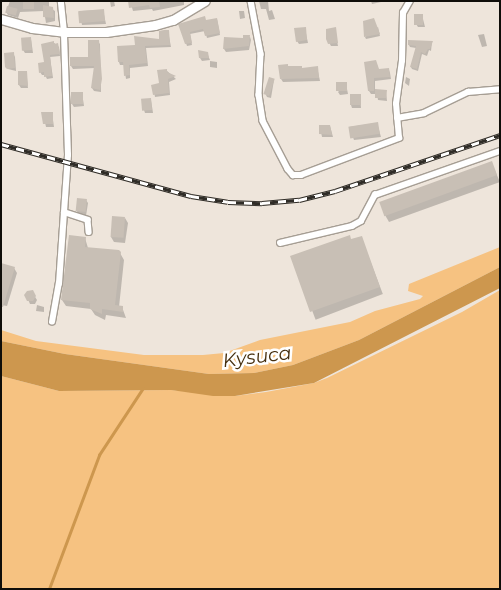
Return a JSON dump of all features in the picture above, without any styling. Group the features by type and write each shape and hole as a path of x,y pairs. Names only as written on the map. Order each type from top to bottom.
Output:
{"main road":[{"path":"1,19 32,28 64,32 106,32 155,25 173,20 205,1"}],"street":[{"path":"52,322 59,284 68,155 64,32 61,1"},
{"path":"251,1 261,54 259,95 264,121 293,175 312,172 399,138 396,104 402,61 403,13 410,1"},
{"path":"398,118 424,113 468,92 500,90"},
{"path":"280,243 352,226 361,221 375,195 500,150"},
{"path":"64,212 88,220 89,232"}],"shaded area":[{"path":"500,247 500,267 359,340 293,365 254,373 209,374 65,354 1,341 1,330 36,341 144,355 224,353 260,340 350,322 375,311 420,299 423,296 408,291 409,284"},
{"path":"500,267 500,288 314,383 235,396 213,396 171,390 59,391 1,376 1,341 65,354 209,374 254,373 293,365 359,340"},
{"path":"500,290 500,589 1,589 1,376 59,391 171,390 235,396 266,392 314,383 327,378 462,312"}],"building":[{"path":"23,1 34,1 34,9 23,9"},
{"path":"128,1 159,1 160,7 150,8 149,5 129,8"},
{"path":"43,5 53,7 54,18 43,17"},
{"path":"7,6 18,9 16,16 5,13"},
{"path":"104,9 105,21 79,23 78,11"},
{"path":"414,14 423,14 423,25 414,25"},
{"path":"205,16 206,20 217,18 220,33 205,36 203,29 190,32 192,43 185,44 178,24"},
{"path":"374,18 380,34 364,37 363,21"},
{"path":"306,27 307,40 296,42 294,28"},
{"path":"336,27 338,43 328,44 326,29"},
{"path":"169,30 170,45 145,46 147,63 129,65 130,75 124,76 123,62 118,62 117,46 135,45 134,36 159,39 159,31"},
{"path":"243,35 250,35 249,46 223,49 224,37 243,38"},
{"path":"31,37 32,50 22,51 21,38"},
{"path":"88,40 99,40 102,79 100,90 91,88 94,66 70,66 70,57 88,57"},
{"path":"408,40 433,41 430,49 425,54 421,52 417,69 410,67 416,46 408,45"},
{"path":"54,41 54,44 58,43 60,54 50,55 52,76 44,77 44,72 39,73 38,63 44,62 41,44"},
{"path":"198,50 208,52 209,58 199,58"},
{"path":"14,52 15,68 7,69 5,67 4,53"},
{"path":"376,60 379,69 389,68 390,77 374,78 374,91 368,91 364,62"},
{"path":"288,64 288,66 302,66 302,68 318,66 319,78 280,79 278,65"},
{"path":"167,69 167,72 176,76 168,79 169,93 153,95 151,85 159,83 157,70"},
{"path":"18,71 27,71 28,86 18,85"},
{"path":"269,77 275,79 269,96 263,94"},
{"path":"336,82 347,82 347,91 336,91"},
{"path":"375,89 387,90 386,98 375,98"},
{"path":"71,92 83,92 83,104 71,104"},
{"path":"350,94 361,94 361,105 350,105"},
{"path":"151,98 152,110 142,111 141,99"},
{"path":"41,112 53,112 53,124 43,124"},
{"path":"378,122 380,134 350,139 348,127"},
{"path":"319,125 330,125 332,135 319,134"},
{"path":"492,161 497,175 384,216 379,202"},
{"path":"77,198 87,199 86,212 76,211"},
{"path":"112,216 125,217 124,238 111,237"},
{"path":"69,235 86,237 85,247 119,250 121,252 115,305 123,306 123,312 102,309 102,314 90,309 90,303 61,300"},
{"path":"350,235 351,239 362,236 380,287 310,312 290,256"},
{"path":"1,263 15,267 3,307 1,307"},
{"path":"33,290 36,296 33,301 27,301 24,295 27,291"}],"waterway":[{"path":"49,589 99,455 143,388"}],"railway":[{"path":"1,144 191,196 228,202 262,203 299,200 335,191 500,135"}],"water label":[{"name":"Kysuca","path":"257,357"}]}
